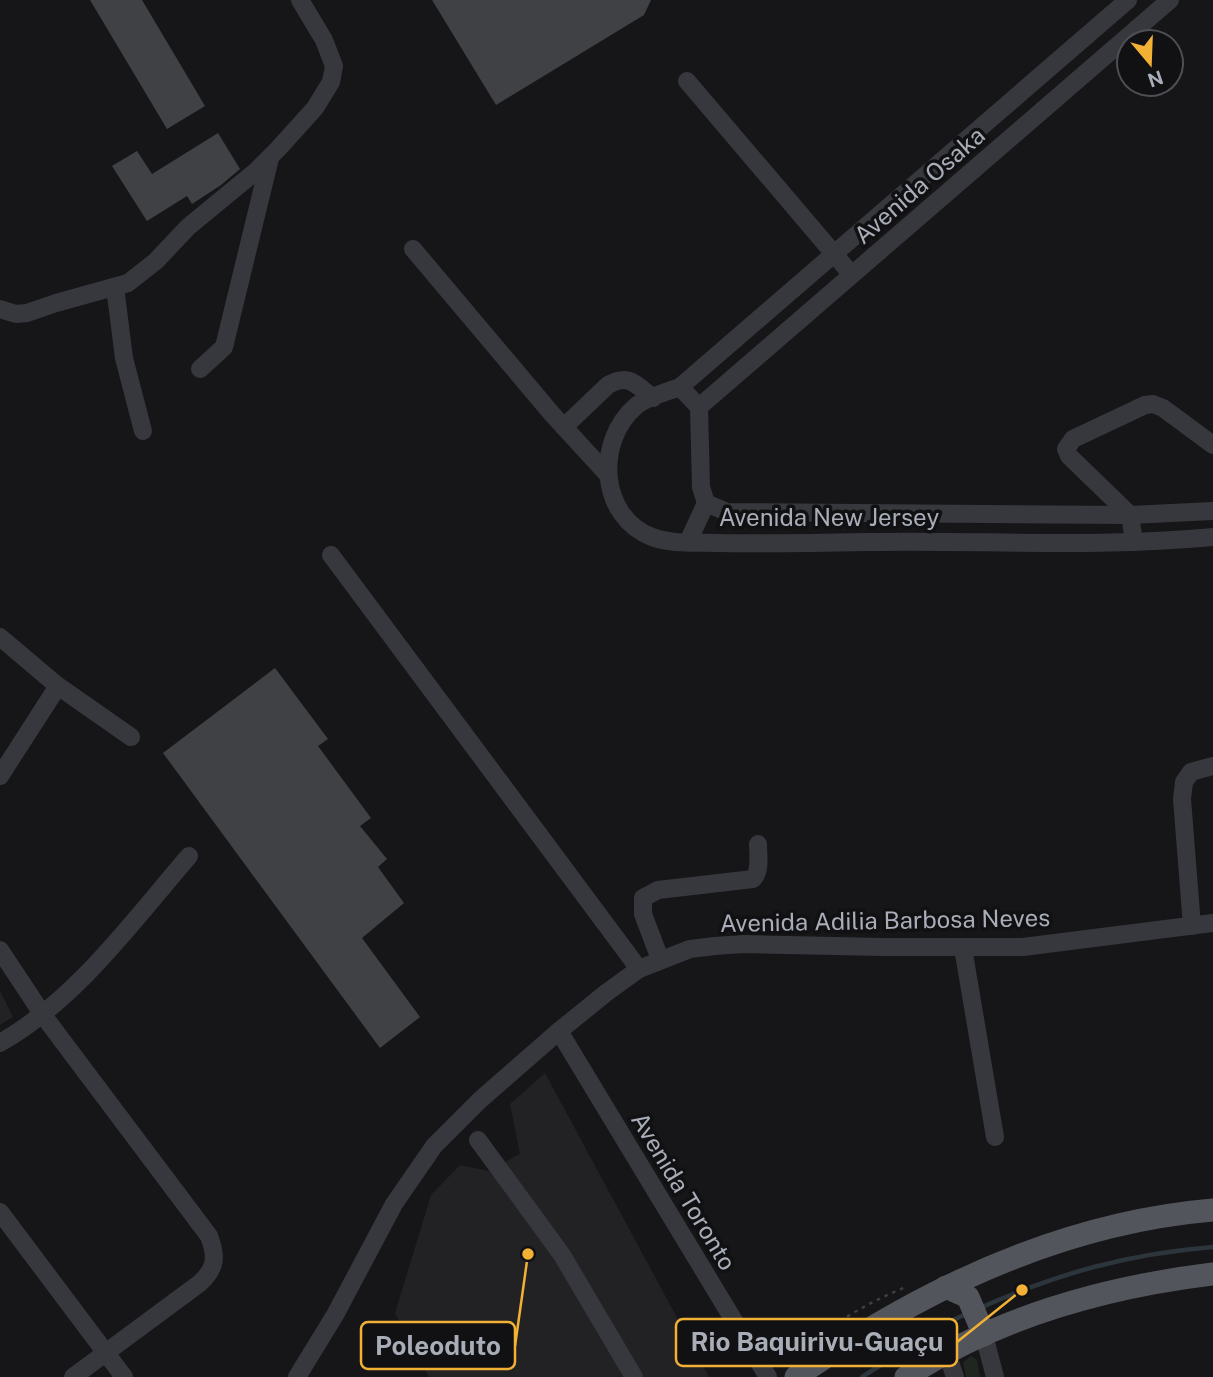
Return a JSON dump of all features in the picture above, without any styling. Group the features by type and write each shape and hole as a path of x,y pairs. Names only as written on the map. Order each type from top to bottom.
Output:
{"main road":[{"path":"796,1377 844,1343 946,1287 1015,1256 1087,1232 1160,1216 1213,1210"},
{"path":"906,1377 947,1353 981,1328 1021,1320 1137,1285 1213,1274"},
{"path":"946,1287 968,1297 981,1328"}],"street":[{"path":"0,309 16,314 27,313 115,287 140,275 188,227 270,158 315,108 331,82 334,66 324,40 300,0"},
{"name":"Avenida Osaka","path":"680,387 1128,0"},
{"name":"Avenida Osaka","path":"699,407 1170,0"},
{"path":"1061,58 1079,78"},
{"path":"687,81 852,275"},
{"path":"1006,106 1024,127"},
{"path":"200,369 224,346 270,158"},
{"path":"928,173 945,195"},
{"path":"413,249 608,475"},
{"path":"115,287 124,358 143,431"},
{"path":"564,427 608,385 616,381 624,379 632,382 653,398"},
{"path":"680,387 699,407 701,487 706,503 688,542"},
{"name":"Avenida New Jersey","path":"680,387 638,404 617,429 608,456 608,475 617,507 630,526 652,537 671,542 774,544 965,540 1135,542 1213,537"},
{"path":"1135,542 1130,515 1069,456 1066,449 1073,439 1145,405 1153,404 1163,408 1213,445"},
{"name":"Avenida New Jersey","path":"706,503 715,509 745,514 1130,515 1213,511"},
{"path":"774,544 775,513"},
{"path":"331,555 639,970"},
{"path":"0,637 58,686 131,737"},
{"path":"0,776 58,686"},
{"path":"1192,926 1182,799 1184,782 1191,772 1213,766"},
{"path":"660,959 642,914 643,898 658,890 753,879 757,875 758,844"},
{"path":"0,1043 43,1015 100,960 189,856"},
{"name":"Avenida Adilia Barbosa Neves","path":"297,1377 335,1315 394,1204 434,1146 480,1100 559,1031 606,993 660,959 690,949 743,944 1036,947 1213,923"},
{"path":"963,948 995,1137"},
{"path":"0,950 43,1015 209,1237 214,1249 210,1274 73,1377"},
{"name":"Avenida Toronto","path":"559,1031 768,1377"},
{"path":"478,1140 562,1255 634,1377"},
{"path":"0,1212 124,1377"},
{"path":"981,1328 995,1377"},
{"path":"947,1353 955,1377"}],"shaded area":[{"path":"0,991 13,1017 0,1025"},
{"path":"545,1073 709,1377 429,1377 395,1313 431,1195 460,1165 488,1171 520,1154 510,1104"},
{"path":"971,1356 977,1360 980,1377 966,1377 963,1362"}],"building":[{"path":"90,0 142,0 205,106 167,129"},
{"path":"432,0 651,0 644,15 496,105"},
{"path":"218,133 240,169 192,204 187,196 147,221 112,166 137,151 152,174"},
{"path":"275,668 328,739 318,746 371,818 360,826 387,859 378,867 404,903 362,938 420,1017 380,1048 163,753"}],"waterway":[{"path":"980,1308 1094,1267 1151,1255 1213,1247"},
{"path":"862,1377 947,1323 966,1314"}],"place":[{"name":"Poleoduto","path":"528,1254"},
{"name":"Rio Baquirivu-Guaçu","path":"1022,1290"}]}
